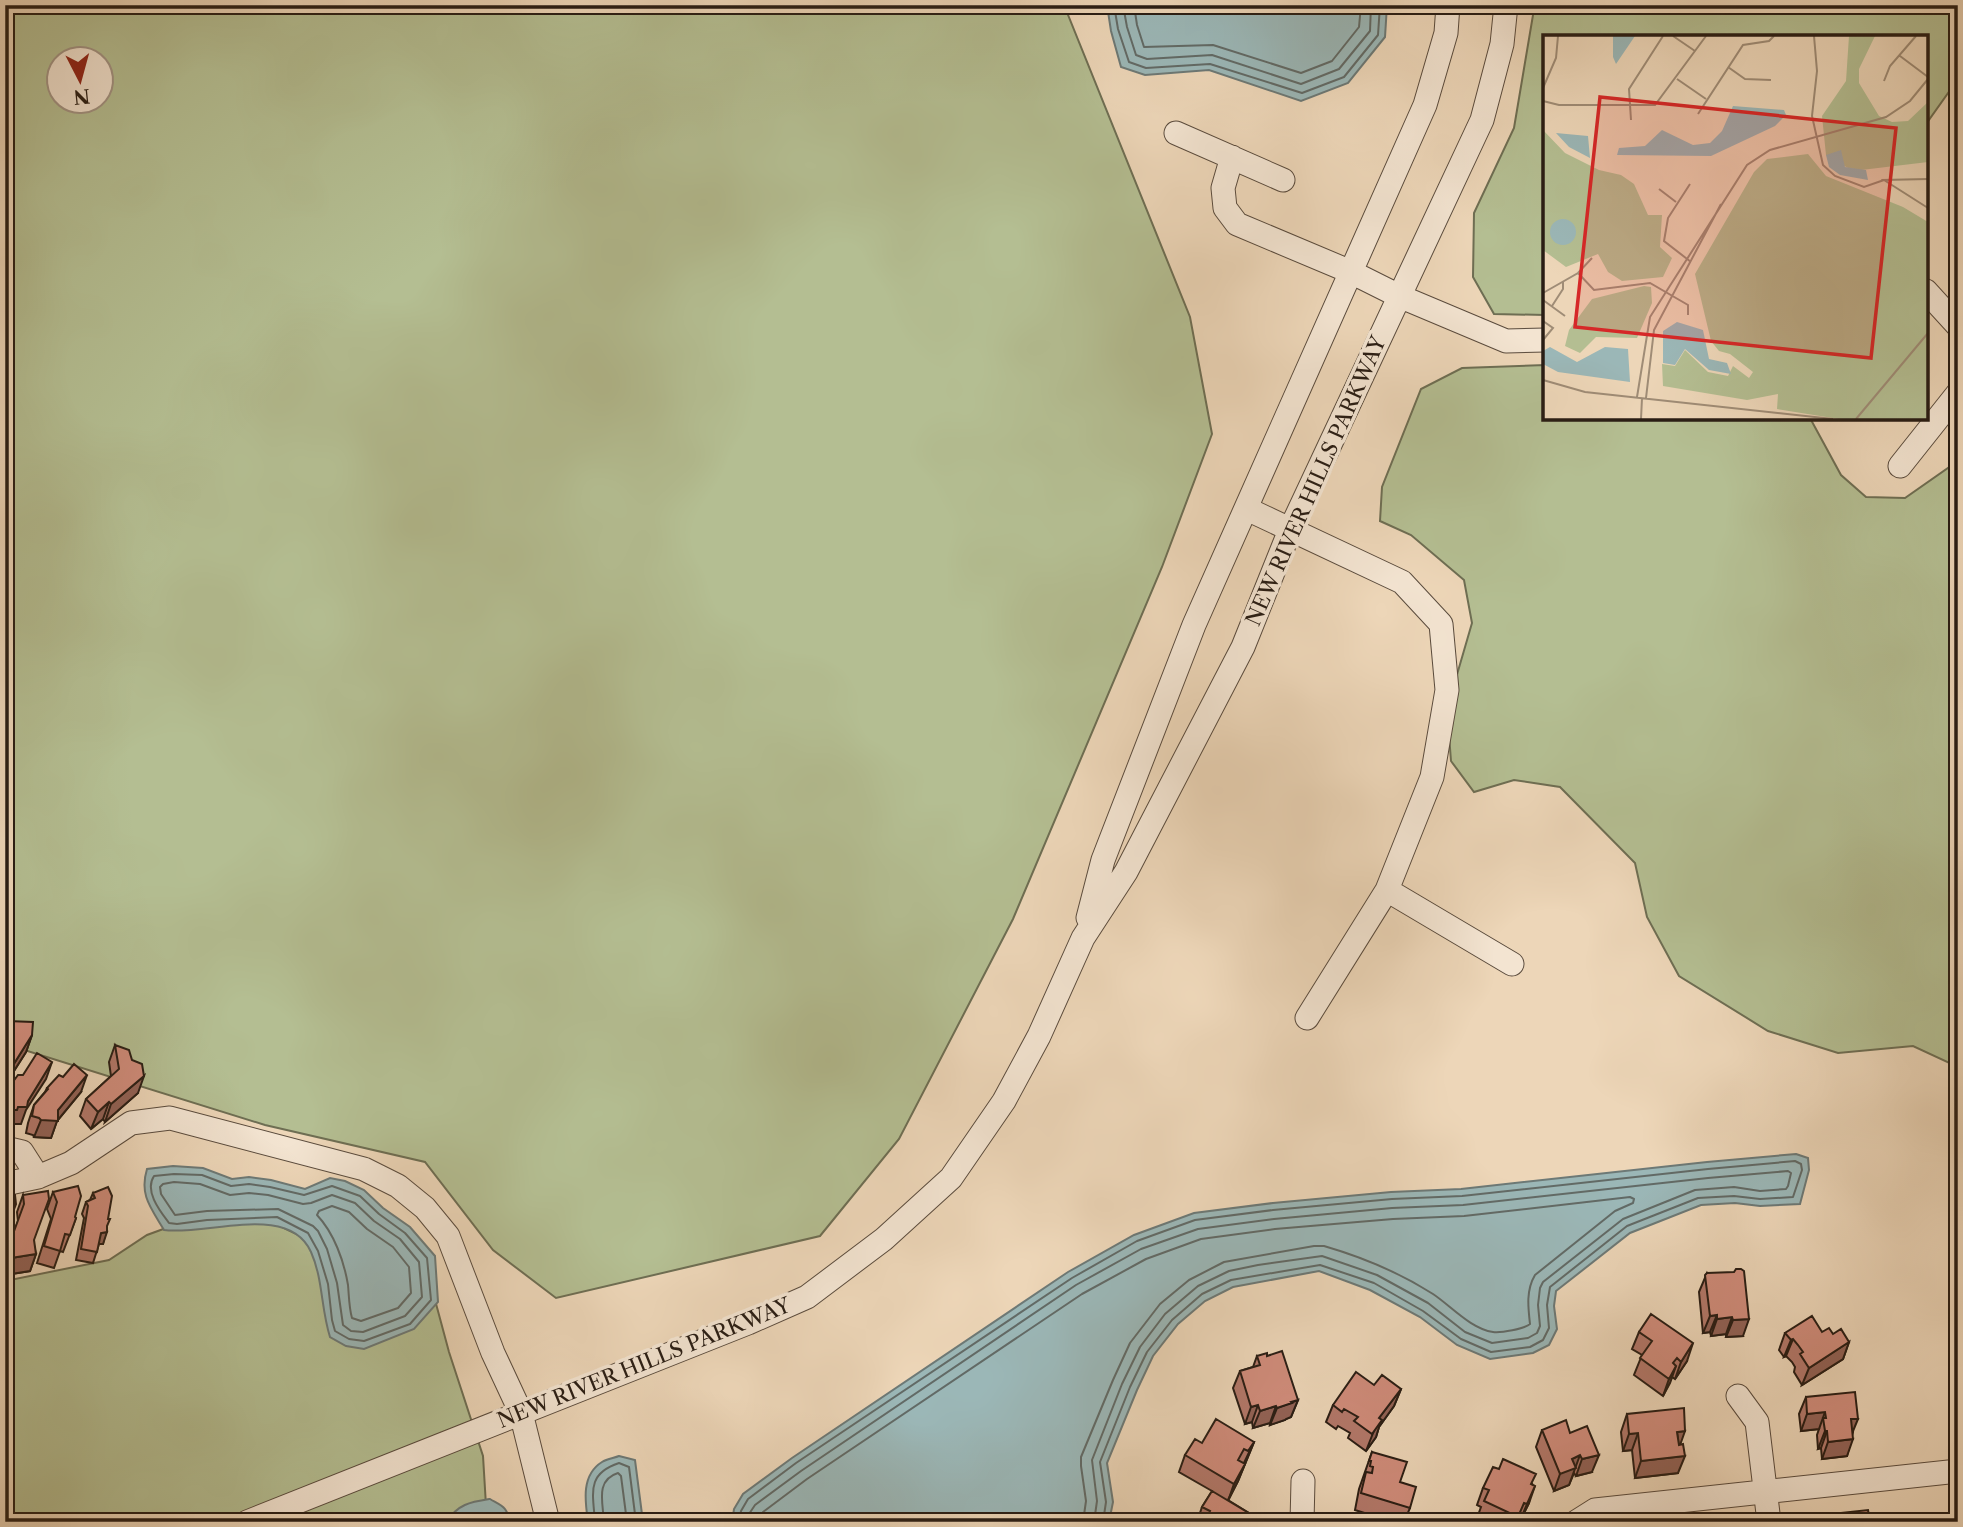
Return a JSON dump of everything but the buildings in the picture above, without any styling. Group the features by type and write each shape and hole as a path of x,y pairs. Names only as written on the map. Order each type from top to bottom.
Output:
{"street":[{"name":"NEW RIVER HILLS PARKWAY","path":"1083,938 1103,860 1194,625 1425,104 1446,33 1448,5"},
{"name":"NEW RIVER HILLS PARKWAY","path":"247,1522 748,1323 807,1297 884,1238 951,1178 1003,1101 1039,1036 1083,938 1126,872 1242,648 1290,530 1482,120 1502,44 1506,5"},
{"path":"1176,133 1283,180"},
{"path":"1232,157 1223,188 1225,208 1237,224 1506,341 1543,340"},
{"path":"1928,293 1958,326"},
{"path":"1900,466 1958,393"},
{"path":"1247,509 1402,582 1441,624 1447,690 1432,777 1387,891 1307,1018"},
{"path":"1387,891 1512,964"},
{"path":"5,1184 38,1177 71,1163 131,1124 170,1118 364,1169 398,1186 425,1208 449,1236 494,1353 521,1413 548,1522"},
{"path":"5,1148 22,1152 38,1177"},
{"path":"1738,1396 1757,1422 1769,1522"},
{"path":"1576,1522 1595,1510 1958,1471"},
{"path":"1302,1522 1303,1481"}],"green space":[{"path":"5,5 1064,5 1190,317 1212,434 1162,567 1013,919 899,1139 820,1236 556,1298 493,1250 425,1162 265,1125 5,1044"},
{"path":"1538,5 1958,5 1958,79 1928,121 1928,35 1543,35 1543,315 1494,314 1473,277 1474,213 1514,128 1533,15"},
{"path":"1543,365 1543,420 1811,420 1841,475 1866,497 1905,498 1958,461 1958,1067 1913,1046 1838,1053 1768,1031 1679,976 1647,917 1635,863 1560,787 1514,780 1474,792 1451,761 1447,709 1472,623 1464,580 1411,535 1380,521 1382,487 1421,389 1462,368"},
{"path":"250,1212 435,1300 483,1456 487,1522 5,1522 5,1281 109,1260 147,1235 196,1217"}],"water":[{"path":"1107,5 1387,5 1385,37 1348,83 1301,101 1209,70 1145,75 1121,67"},
{"path":"1796,1154 1808,1158 1809,1170 1800,1204 1701,1205 1630,1233 1556,1291 1554,1306 1557,1329 1549,1345 1533,1353 1490,1359 1457,1345 1420,1317 1370,1290 1319,1271 1233,1287 1205,1301 1178,1324 1153,1356 1137,1390 1107,1463 1113,1502 1109,1522 732,1522 734,1509 743,1494 1068,1272 1134,1235 1194,1213 1273,1203 1391,1192 1461,1189"},
{"path":"173,1166 203,1168 232,1179 249,1177 271,1180 305,1189 330,1178 345,1181 364,1190 383,1208 410,1227 435,1256 438,1302 414,1329 364,1349 346,1346 330,1337 315,1262 300,1237 285,1228 266,1225 164,1230 145,1194 145,1178 147,1169"},
{"path":"619,1456 635,1460 643,1522 588,1522 586,1489 591,1474 602,1462"},
{"path":"490,1499 506,1510 509,1522 447,1522 460,1508"}]}
